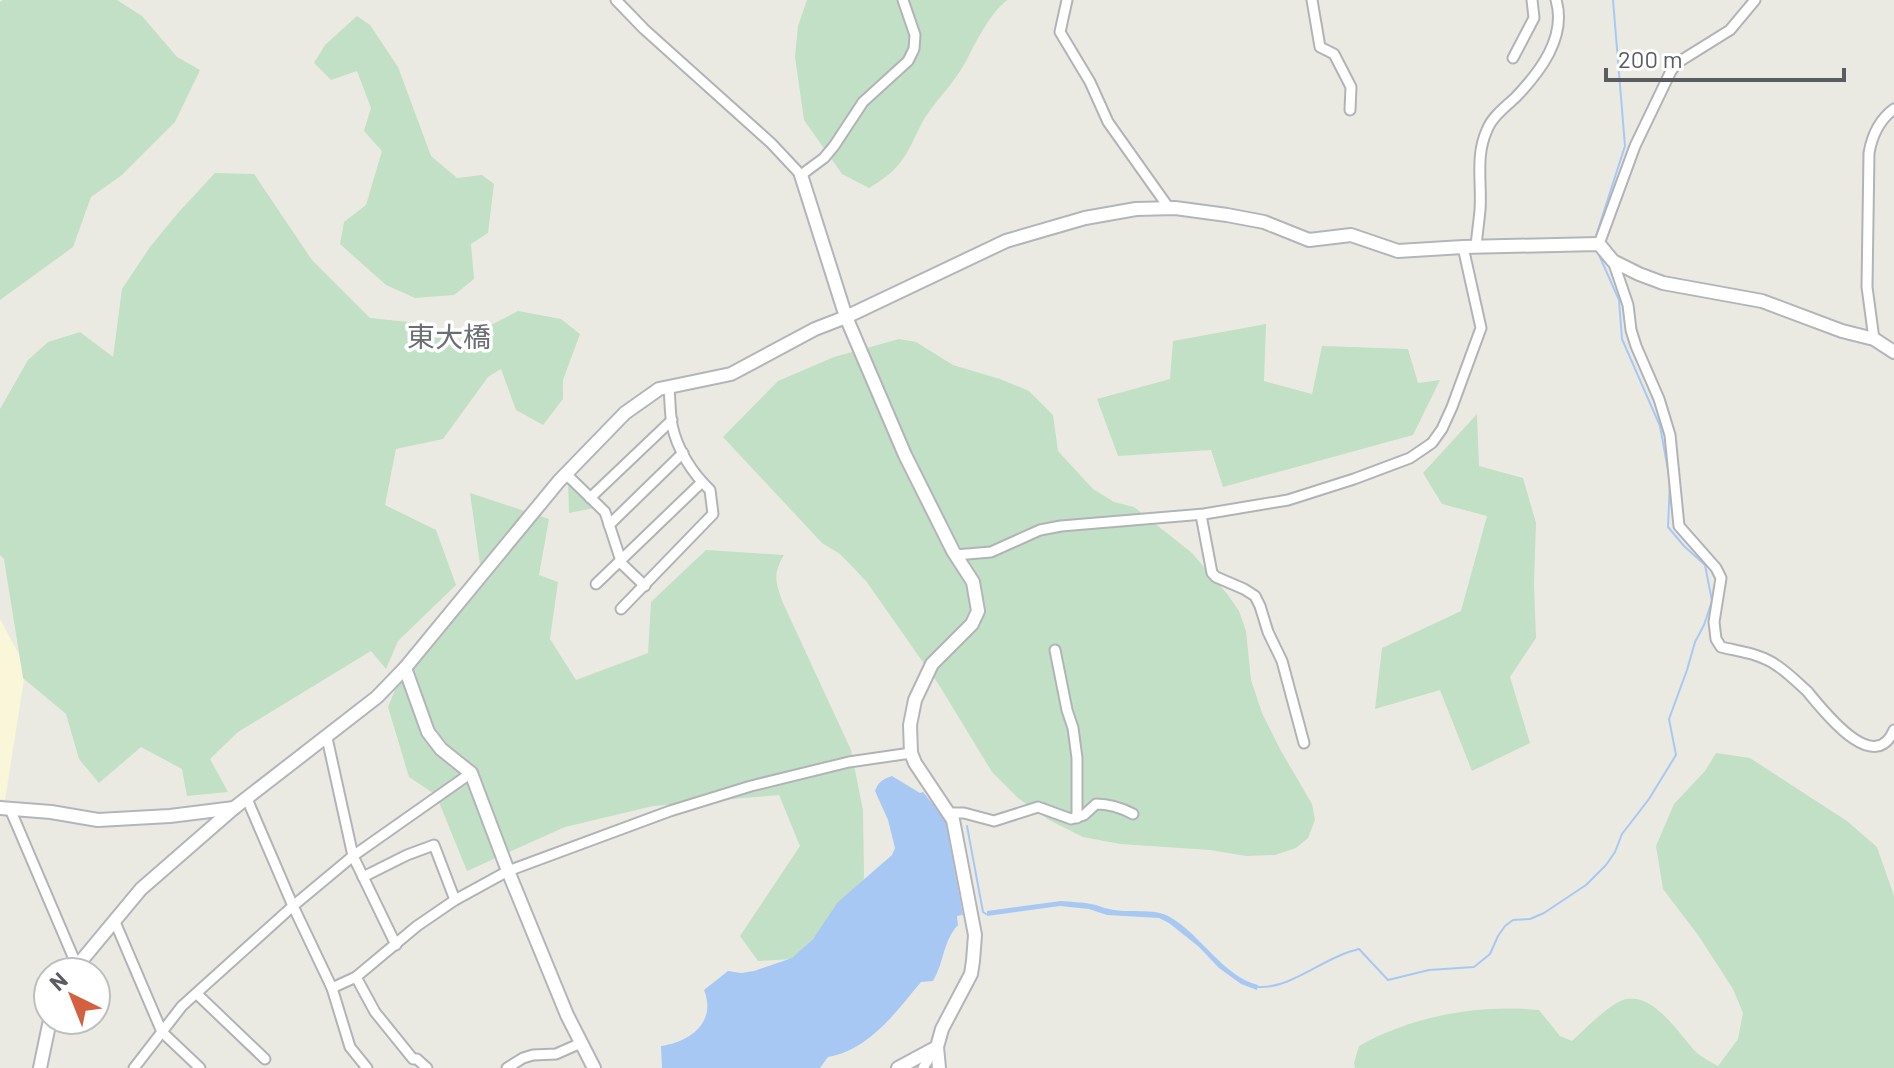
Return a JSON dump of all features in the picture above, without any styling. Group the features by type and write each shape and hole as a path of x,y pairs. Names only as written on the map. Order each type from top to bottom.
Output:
{"street":[{"path":"616,0 771,143 801,175 846,317 905,455 955,555 973,582 978,611 972,624 932,664 915,700 910,725 911,753 926,782 950,813 956,829 975,935 971,974 952,1007 937,1047 923,1068"},
{"path":"801,175 824,158 863,102 908,61 914,49 915,35 903,0"},
{"path":"1067,0 1060,32 1090,82 1108,122 1169,208"},
{"path":"1312,0 1320,47 1334,54 1351,87 1350,110"},
{"path":"1513,58 1534,18 1532,0"},
{"path":"955,555 991,552 1040,530 1061,526 1201,515 1288,500 1410,458 1432,443 1452,407 1481,328 1470,247 1481,208 1480,155 1483,139 1489,125 1518,94 1551,50 1560,20 1556,0"},
{"path":"1599,244 1635,146 1671,71 1677,63 1730,30 1755,0"},
{"path":"1874,339 1867,287 1869,153 1878,127 1894,109"},
{"path":"86,956 141,889 234,808 377,697 405,668 566,474 625,413 659,389 731,374 815,329 1006,241 1085,218 1136,209 1169,208 1264,222 1309,240 1351,235 1398,251 1599,244"},
{"path":"1599,244 1613,261 1628,305 1636,346 1659,399 1670,435 1679,526 1721,578 1714,622 1716,639 1721,647 1764,657 1780,667 1855,740 1883,746 1894,730"},
{"path":"1613,261 1663,283 1762,301 1842,331 1874,339 1894,352"},
{"path":"621,609 713,514 710,490 697,478 672,426 669,387"},
{"path":"590,498 672,420"},
{"path":"609,525 683,453"},
{"path":"566,474 605,512 622,564 645,586"},
{"path":"596,584 702,482"},
{"path":"1201,515 1212,573 1255,596 1260,606 1282,661 1304,743"},
{"path":"1055,650 1077,758 1077,818"},
{"path":"405,668 428,732 441,749 471,773 567,1015 594,1068"},
{"path":"327,738 353,856 396,945"},
{"path":"332,988 356,977 417,926 455,900 508,871 670,811 751,786 849,762 911,753"},
{"path":"134,1068 182,1006 293,906 353,856 471,773"},
{"path":"247,799 332,988 350,1047 367,1068"},
{"path":"950,813 994,821 1038,807 1065,818 1077,818 1096,804 1109,804 1133,814"},
{"path":"69,956 5,809 51,812 98,820 234,808"},
{"path":"363,877 434,845 455,900"},
{"path":"115,922 162,1032 200,1068"},
{"path":"356,977 375,1012 413,1059 427,1068"},
{"path":"197,994 265,1059"},
{"path":"40,1068 47,1036"},
{"path":"507,1068 523,1058 556,1054 581,1043"},
{"path":"898,1068 937,1047"},
{"path":"937,1047 939,1068"}],"shaded area":[{"path":"0,619 26,667 5,800 0,799"}],"green space":[{"path":"117,0 142,16 177,57 200,70 175,122 122,175 91,197 73,247 0,300 0,2"},
{"path":"807,0 1007,0 989,21 962,69 926,116 902,160 887,176 869,188 842,174 804,120 795,57 798,26"},
{"path":"357,16 370,25 398,67 431,156 457,178 482,175 494,184 488,233 471,244 474,279 454,295 415,298 386,285 340,244 344,222 366,205 382,151 364,131 371,108 357,71 331,80 314,63 325,45"},
{"path":"215,173 254,174 312,260 370,318 418,323 458,342 518,311 561,319 580,334 563,380 563,399 543,425 516,410 501,369 488,377 443,439 396,449 385,505 436,530 456,585 398,641 386,669 371,651 238,732 210,759 228,792 187,796 182,769 141,747 99,783 79,759 66,714 23,678 4,559 0,555 0,409 28,360 48,342 80,332 113,357 122,289 150,247"},
{"path":"1266,324 1264,381 1312,394 1322,346 1408,349 1418,383 1440,380 1413,435 1223,487 1211,450 1118,456 1097,399 1170,379 1173,341"},
{"path":"899,339 916,342 953,365 1029,391 1053,415 1058,451 1093,489 1114,502 1134,507 1192,553 1228,595 1239,611 1246,631 1251,680 1262,713 1312,804 1315,820 1308,838 1296,848 1275,855 1246,856 1210,850 1120,844 1083,837 1049,820 1018,798 992,772 939,685 866,581 840,554 822,543 723,437 778,381 834,357"},
{"path":"1477,414 1479,466 1523,478 1536,523 1536,638 1510,677 1530,743 1472,771 1440,690 1375,709 1382,648 1461,611 1487,516 1442,504 1423,473"},
{"path":"568,481 594,508 569,513"},
{"path":"470,493 549,519 539,575 558,582 550,639 576,680 648,653 651,602 706,550 784,555 776,579 783,603 851,750 863,810 862,891 792,959 758,961 740,936 800,846 779,795 653,806 565,827 467,871 436,795 409,777 388,707 410,653 482,578"},
{"path":"1716,753 1750,758 1847,821 1877,847 1894,896 1894,1068 1355,1068 1359,1046 1401,1027 1446,1014 1493,1009 1539,1010 1560,1036 1572,1041 1598,1017 1626,999 1637,999 1657,1009 1697,1053 1718,1066 1738,1039 1743,1013 1733,989 1663,889 1656,846 1674,804 1705,771"}],"water":[{"path":"892,776 923,792 946,824 963,915 957,916 958,925 949,938 933,981 921,982 869,1038 856,1047 828,1057 820,1068 662,1068 661,1046 691,1035 704,1021 707,1001 704,990 728,971 754,971 792,958 813,939 838,902 892,855 895,848 888,820 875,791 881,781"},
{"path":"1061,901 1117,910 1156,912 1170,917 1234,974 1258,985 1257,990 1241,984 1219,968 1199,947 1159,918 1107,915 1089,909 1060,906 987,916 987,911"}],"waterway":[{"path":"1595,239 1625,146 1613,0"},
{"path":"1258,987 1290,980 1359,949 1388,980 1429,970 1474,967 1490,954 1505,926 1513,920 1530,919 1544,913 1586,885 1606,865 1622,834 1649,799 1676,755 1669,719 1712,601 1705,565 1668,527 1670,481 1660,426 1622,339 1619,300 1599,255"},
{"path":"967,826 983,912 986,914"}],"district":[{"name":"東大橋","path":"449,336"}]}
